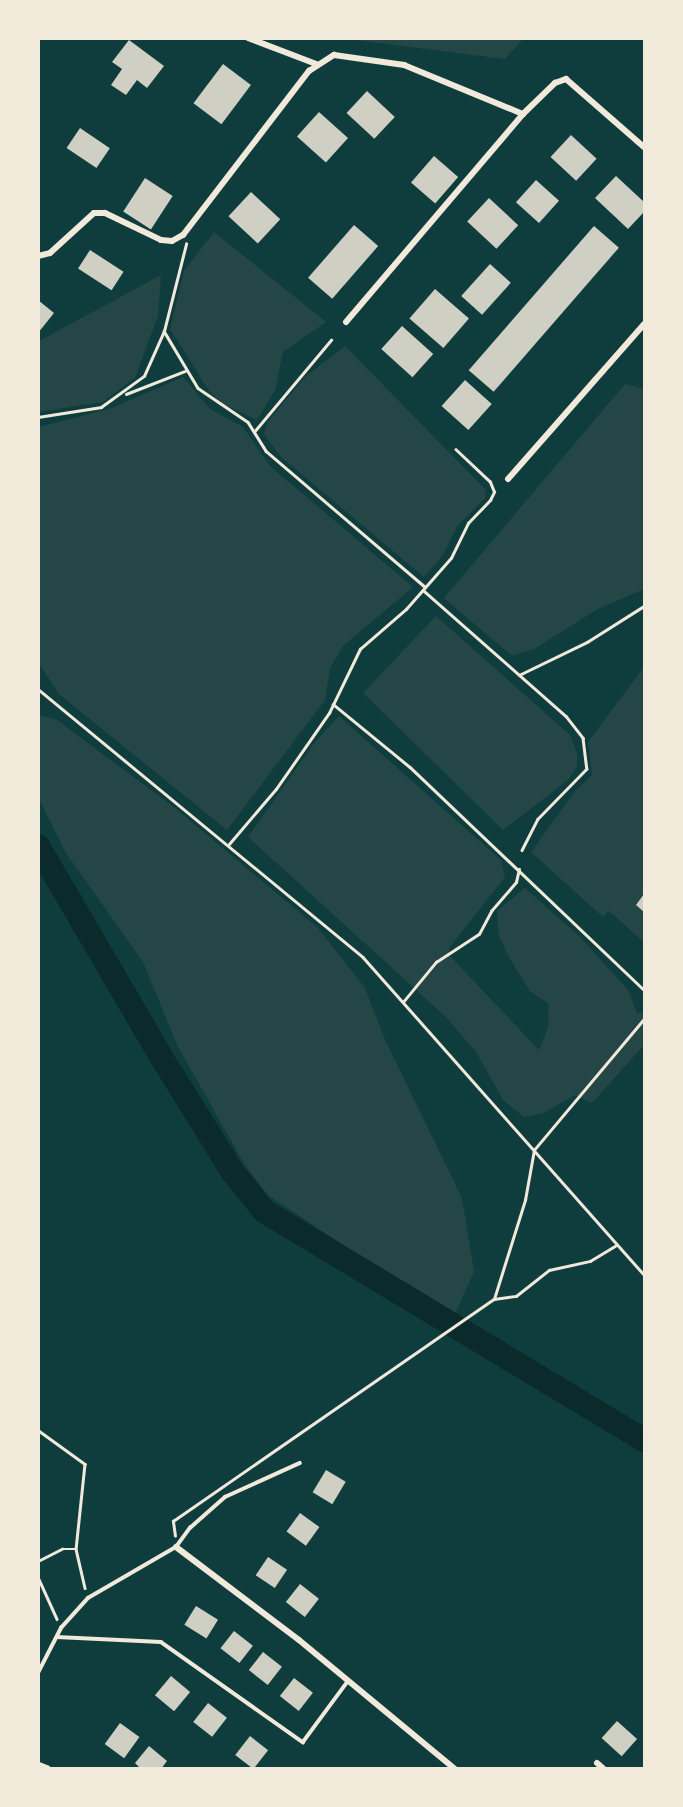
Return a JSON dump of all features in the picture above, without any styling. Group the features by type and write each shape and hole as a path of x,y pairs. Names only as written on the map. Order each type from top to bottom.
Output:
{"main road":[{"path":"38,1766 46,1769"}],"street":[{"path":"248,38 316,64"},
{"path":"38,256 50,253 94,213 105,213 161,240 172,241 183,234 316,64 349,54 404,65 523,114"},
{"path":"346,322 523,114 555,83 566,79 645,147"},
{"path":"508,479 645,324"},
{"path":"176,1548 348,1681 455,1769"},
{"path":"597,1763 604,1769"}],"lane":[{"path":"38,1673 61,1628 88,1598 176,1548 190,1528 225,1497 300,1463"},
{"path":"57,1637 161,1642 303,1742 348,1681"}],"path":[{"path":"122,395 144,376 164,331 187,242"},
{"path":"164,331 186,371 214,403 248,422 266,451 576,726 588,760 582,778 538,819 523,850"},
{"path":"254,432 331,340"},
{"path":"38,417 101,407 122,395 186,371"},
{"path":"229,844 276,789 333,704 360,649 424,589 451,558 468,523 494,492 456,450"},
{"path":"519,675 587,642 645,606"},
{"path":"38,689 363,957 615,1246 645,1275"},
{"path":"333,704 410,767 645,990"},
{"path":"403,1002 436,962 479,933 491,911 516,883 519,869"},
{"path":"494,1299 525,1200 534,1150 645,1019"},
{"path":"176,1548 173,1521 494,1299 516,1296 549,1270 590,1261 615,1246"},
{"path":"38,1430 85,1464 76,1549 88,1598"},
{"path":"38,1561 62,1549 76,1549"},
{"path":"38,1577 61,1628"}],"shaded area":[{"path":"347,39 523,39 505,59"},
{"path":"214,232 326,322 283,352 275,390 257,420 223,404 209,391 170,329 184,271"},
{"path":"161,275 158,316 135,378 103,402 39,412 39,341"},
{"path":"345,346 486,490 485,498 458,525 441,558 424,577 281,457 264,434 268,421 306,376"},
{"path":"183,377 210,409 243,427 270,466 413,587 343,646 330,668 325,700 227,830 60,695 39,664 39,427 112,408"},
{"path":"625,384 644,389 644,589 598,609 534,649 512,656 444,598"},
{"path":"436,616 570,735 577,753 577,767 568,780 503,830 363,693"},
{"path":"644,667 644,942 609,911 603,917 531,852 575,791 592,775 588,742"},
{"path":"39,715 57,720 175,808 318,928 365,988 385,1040 462,1198 474,1272 453,1318 268,1195 245,1165 178,1047 143,962 66,853 39,799"},
{"path":"339,716 501,860 505,877 449,948 450,956 539,1050 548,1028 549,1004 530,991 499,936 497,911 525,888 580,937 628,990 637,1013 644,1012 644,1045 592,1103 575,1095 544,1113 524,1117 503,1100 476,1052 446,1017 248,837 315,742"}],"building":[{"path":"129,40 164,66 147,88 137,80 126,95 111,85 122,69 112,62"},
{"path":"223,64 251,85 221,124 194,103"},
{"path":"367,91 395,117 374,139 347,113"},
{"path":"319,112 348,138 326,163 297,137"},
{"path":"80,128 110,148 96,168 67,148"},
{"path":"571,135 597,159 576,181 551,157"},
{"path":"434,156 458,177 435,203 411,182"},
{"path":"616,176 644,202 644,212 628,229 595,198"},
{"path":"145,178 173,196 151,230 123,212"},
{"path":"536,180 559,201 539,223 516,202"},
{"path":"251,192 280,219 258,243 228,216"},
{"path":"489,198 518,225 496,249 467,221"},
{"path":"354,225 378,246 332,299 308,278"},
{"path":"594,226 619,248 494,392 469,370"},
{"path":"90,250 124,272 112,290 78,268"},
{"path":"490,264 511,283 482,315 461,296"},
{"path":"435,289 469,319 443,348 409,318"},
{"path":"38,300 54,313 38,333"},
{"path":"402,326 433,354 412,377 381,349"},
{"path":"465,380 492,404 468,430 442,406"},
{"path":"644,894 644,912 636,905"},
{"path":"326,1470 346,1482 332,1504 313,1492"},
{"path":"300,1513 319,1527 306,1546 286,1532"},
{"path":"268,1557 287,1570 275,1588 256,1575"},
{"path":"300,1584 319,1599 305,1617 286,1602"},
{"path":"196,1606 218,1620 206,1638 184,1625"},
{"path":"234,1631 253,1646 239,1663 220,1648"},
{"path":"263,1652 282,1667 268,1685 249,1670"},
{"path":"171,1676 190,1692 174,1711 155,1695"},
{"path":"294,1678 313,1693 299,1711 280,1696"},
{"path":"208,1703 227,1718 212,1737 193,1722"},
{"path":"617,1721 637,1739 622,1756 602,1738"},
{"path":"120,1723 139,1737 124,1758 105,1744"},
{"path":"250,1736 268,1750 253,1769 235,1755"},
{"path":"149,1746 167,1761 161,1769 141,1769 135,1763"}],"waterway":[{"path":"38,846 165,1063 232,1171 264,1211 644,1440"}]}
